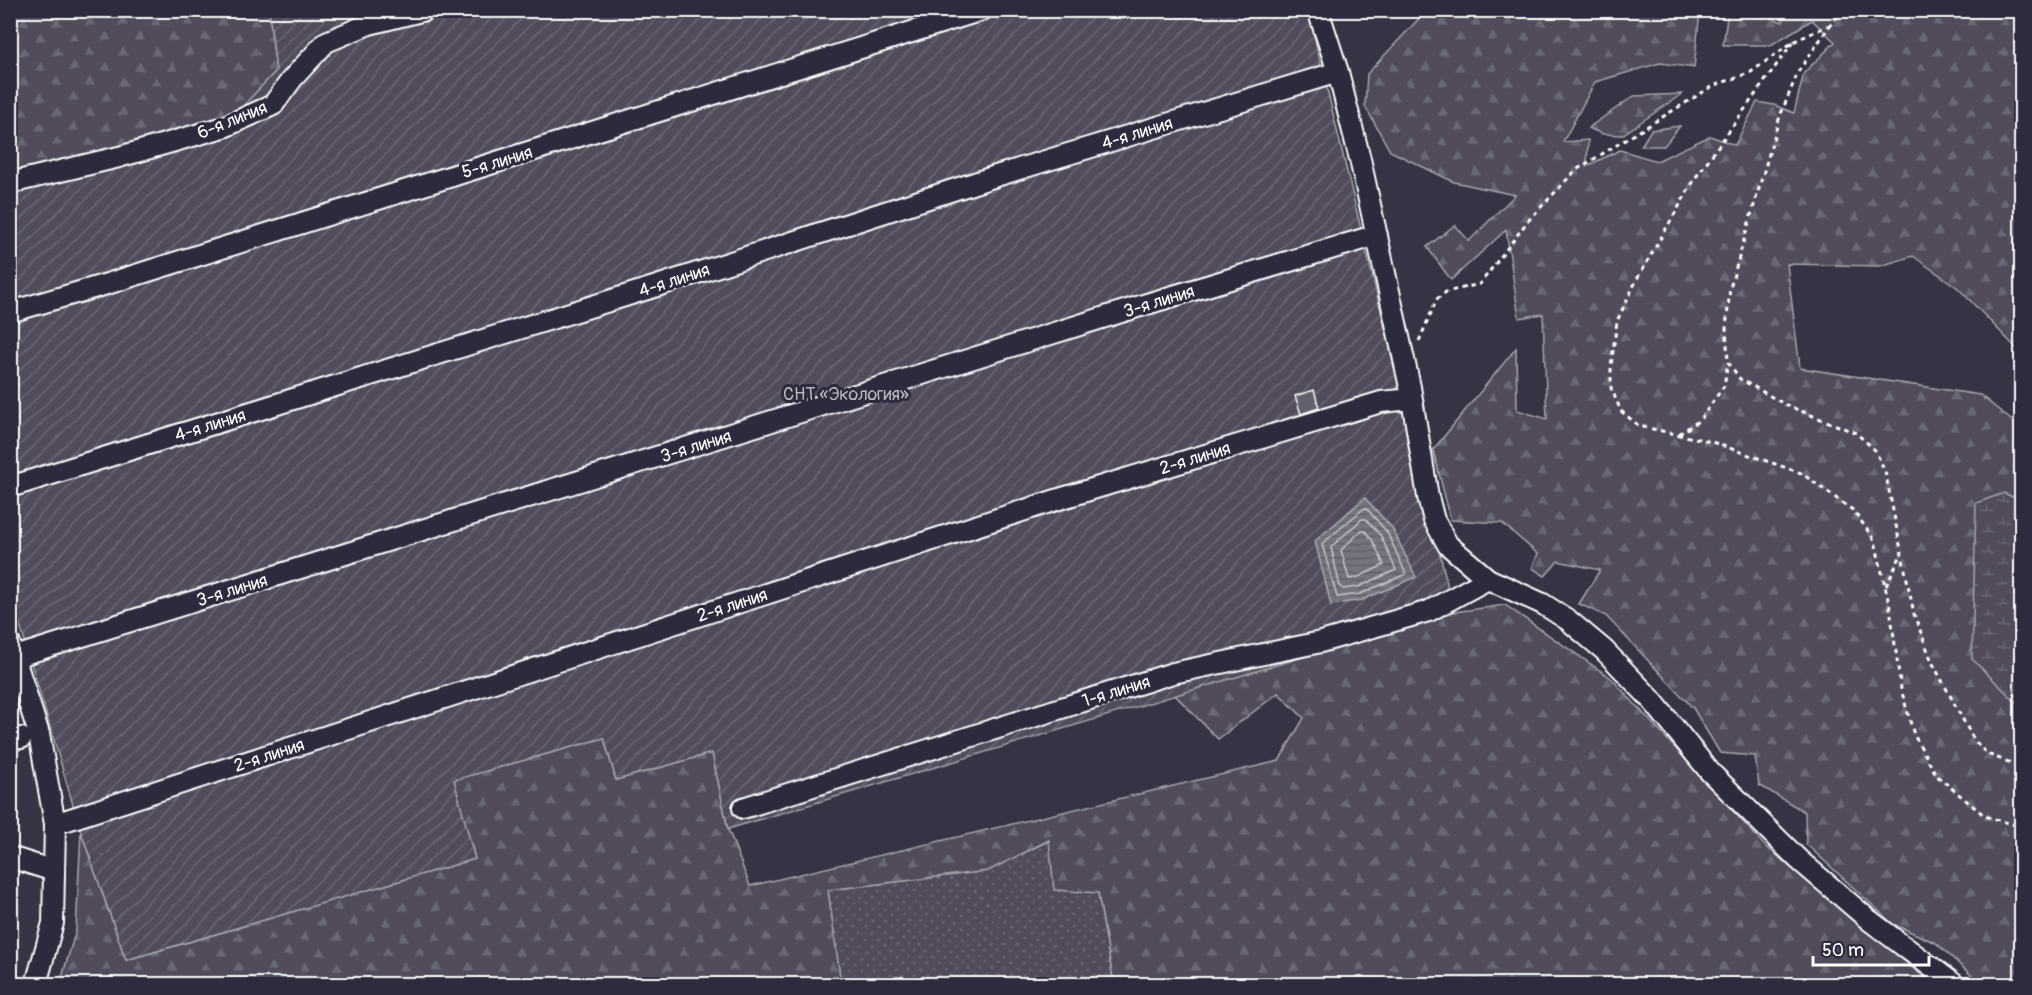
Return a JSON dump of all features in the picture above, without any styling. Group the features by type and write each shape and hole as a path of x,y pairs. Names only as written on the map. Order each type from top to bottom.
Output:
{"street":[{"name":"6-я линия","path":"10,183 119,157 224,127 273,105 292,79 326,42 369,24 425,10"},
{"name":"5-я линия","path":"10,312 982,10"},
{"path":"1318,10 1338,72 1360,159 1412,399 1428,497 1434,520 1452,549 1488,579 1552,610 1568,620 1604,650 1651,699 1710,772 1799,860 1869,920 1954,984"},
{"name":"4-я линия","path":"10,488 657,286 996,176 1338,72"},
{"name":"3-я линия","path":"13,651 1377,235"},
{"name":"2-я линия","path":"55,824 1056,500 1381,402 1412,399"},
{"name":"1-я линия","path":"743,808 1173,673 1321,642 1429,611 1488,579"},
{"path":"13,651 39,734 55,824 53,923 36,984"},
{"path":"10,857 54,871"}],"path":[{"path":"1680,434 1700,420 1724,386 1728,362 1726,328 1730,288 1780,117 1797,72 1843,10"},
{"path":"1417,348 1419,338 1437,299 1446,292 1480,284 1527,222 1576,170 1713,86 1751,72 1793,42 1831,24"},
{"path":"1793,42 1696,177 1637,279 1617,321 1611,366 1611,388 1622,411 1639,426 1712,442 1801,473 1854,511 1875,541 1901,689 1914,735 1937,776 1985,816 2022,827"},
{"path":"1728,362 1740,379 1786,405 1856,433 1875,450 1885,471 1914,614 1932,662 1974,740 1987,754 2022,767"},
{"path":"1885,588 1901,555"},
{"path":"2019,984 2022,974"}],"green space":[{"path":"10,11 269,11 276,71 226,124 11,175"},
{"name":"СНТ «Экология»","path":"269,11 1308,11 1454,612 728,829 712,753 616,780 604,738 454,780 475,859 126,960 81,832 11,595 10,175 226,124 276,71"},
{"path":"1426,11 1700,11 1694,68 1660,63 1595,82 1563,142 1588,140 1587,166 1620,150 1657,161 1710,136 1735,145 1757,102 1774,105 1794,113 1804,73 1835,42 1812,20 1771,45 1723,45 1728,11 1771,11 1771,18 1783,22 1786,11 2021,11 2021,353 1958,288 1913,256 1880,266 1787,264 1800,368 1980,395 2021,428 2021,984 1981,984 1936,943 1893,924 1806,844 1805,812 1759,785 1755,756 1720,753 1693,708 1606,616 1579,604 1600,570 1558,561 1545,576 1532,568 1538,554 1502,523 1451,520 1433,450 1516,348 1517,410 1547,419 1543,314 1519,318 1506,230 1451,280 1427,247 1455,225 1469,241 1515,195 1454,182 1390,151 1365,106 1367,74"},
{"path":"1682,94 1622,135 1603,134 1588,128 1634,96"},
{"path":"1680,126 1664,146 1641,146 1651,130"},
{"path":"2004,493 2021,501 2021,707 1972,659 1976,503"},
{"path":"1505,605 1611,678 1764,845 1932,984 1114,984 1098,893 1054,890 1049,840 988,871 828,890 841,984 536,984 535,977 517,984 60,984 76,930 81,832 126,960 475,859 453,780 604,738 616,780 712,753 728,829 750,886 1279,761 1304,718 1278,693 1218,739 1175,695 1454,612"},
{"path":"1050,840 1098,893 1114,984 841,984 828,890 987,871"}],"water":[{"path":"1365,498 1392,528 1416,577 1362,600 1331,605 1315,541"}],"building":[{"path":"1314,390 1319,408 1301,414 1295,396"}]}
